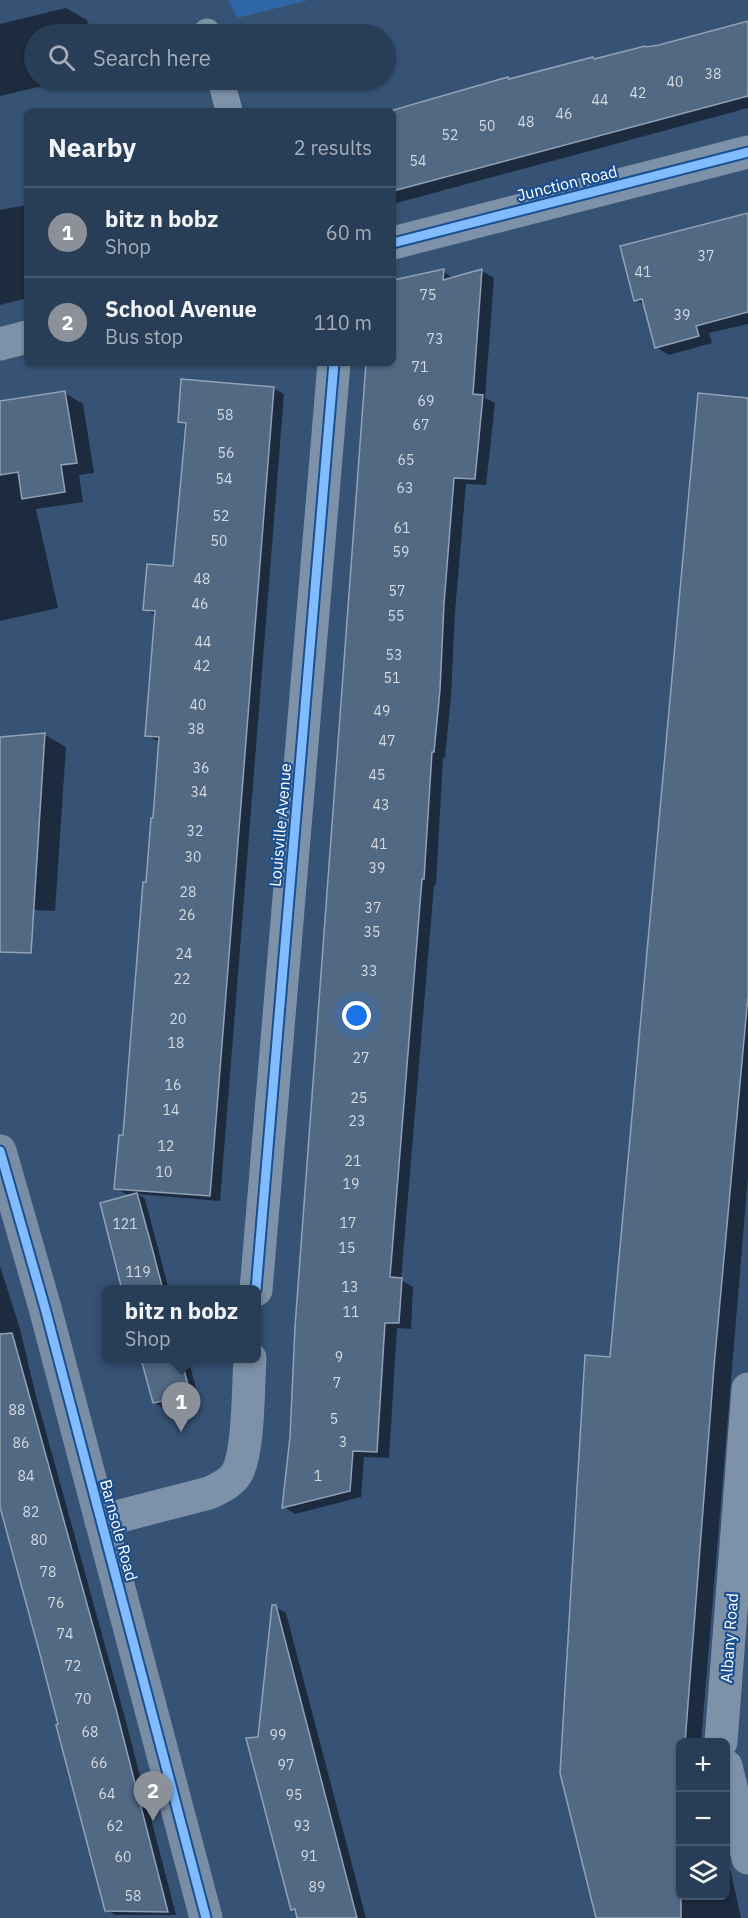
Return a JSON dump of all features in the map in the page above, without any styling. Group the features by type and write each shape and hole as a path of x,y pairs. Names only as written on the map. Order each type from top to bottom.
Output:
{"street":[{"name":"Junction Road","path":"396,242 748,152"},
{"path":"0,344 24,338"},
{"name":"Louisville Avenue","path":"255,1285 334,366"},
{"name":"Barnsole Road","path":"0,1151 45,1308 206,1918"},
{"path":"101,1521 209,1493 225,1485 238,1472 244,1446 250,1363"},
{"name":"Albany Road","path":"722,1738 748,1389"},
{"path":"730,1783 748,1858"}],"lane":[{"path":"224,90 229,108"}],"shaded area":[{"path":"228,0 309,0 237,18"}],"building":[{"path":"748,21 748,96 396,190 396,109 508,77 509,79 593,57 594,59 645,46 659,45"},
{"path":"748,213 748,312 696,326 699,336 655,348 642,299 634,301 620,246"},
{"path":"444,269 443,280 482,269 473,394 483,395 475,479 454,478 440,690 434,752 432,752 424,879 422,879 390,1277 402,1278 399,1323 385,1323 377,1452 353,1451 350,1491 282,1508 290,1437 295,1327 366,366 396,366 396,279"},
{"path":"181,379 274,387 210,1196 114,1189 119,1135 123,1135 143,882 146,882 159,737 145,736 155,611 143,610 147,564 173,566 186,423 178,422"},
{"path":"65,391 77,463 61,465 65,492 22,499 18,472 0,475 0,401"},
{"path":"698,393 748,398 748,996 714,1367 685,1738 676,1738 676,1900 681,1900 681,1918 596,1918 560,1773 585,1355 610,1357"},
{"path":"45,733 31,953 0,952 0,737"},
{"path":"137,1193 162,1285 121,1285 100,1203"},
{"path":"12,1333 116,1709 168,1912 105,1911 0,1507 0,1334"},
{"path":"142,1363 182,1363 191,1396 153,1403"},
{"path":"272,1605 276,1605 357,1918 297,1918 295,1909 291,1910 246,1738 258,1737"}],"cycle path":[{"path":"396,242 748,152"},
{"path":"256,1285 334,366"},
{"path":"0,1151 45,1308 206,1918"}],"place":[{"name":"bitz n bobz","path":"181,1432"},
{"name":"School Avenue","path":"153,1821"}]}
